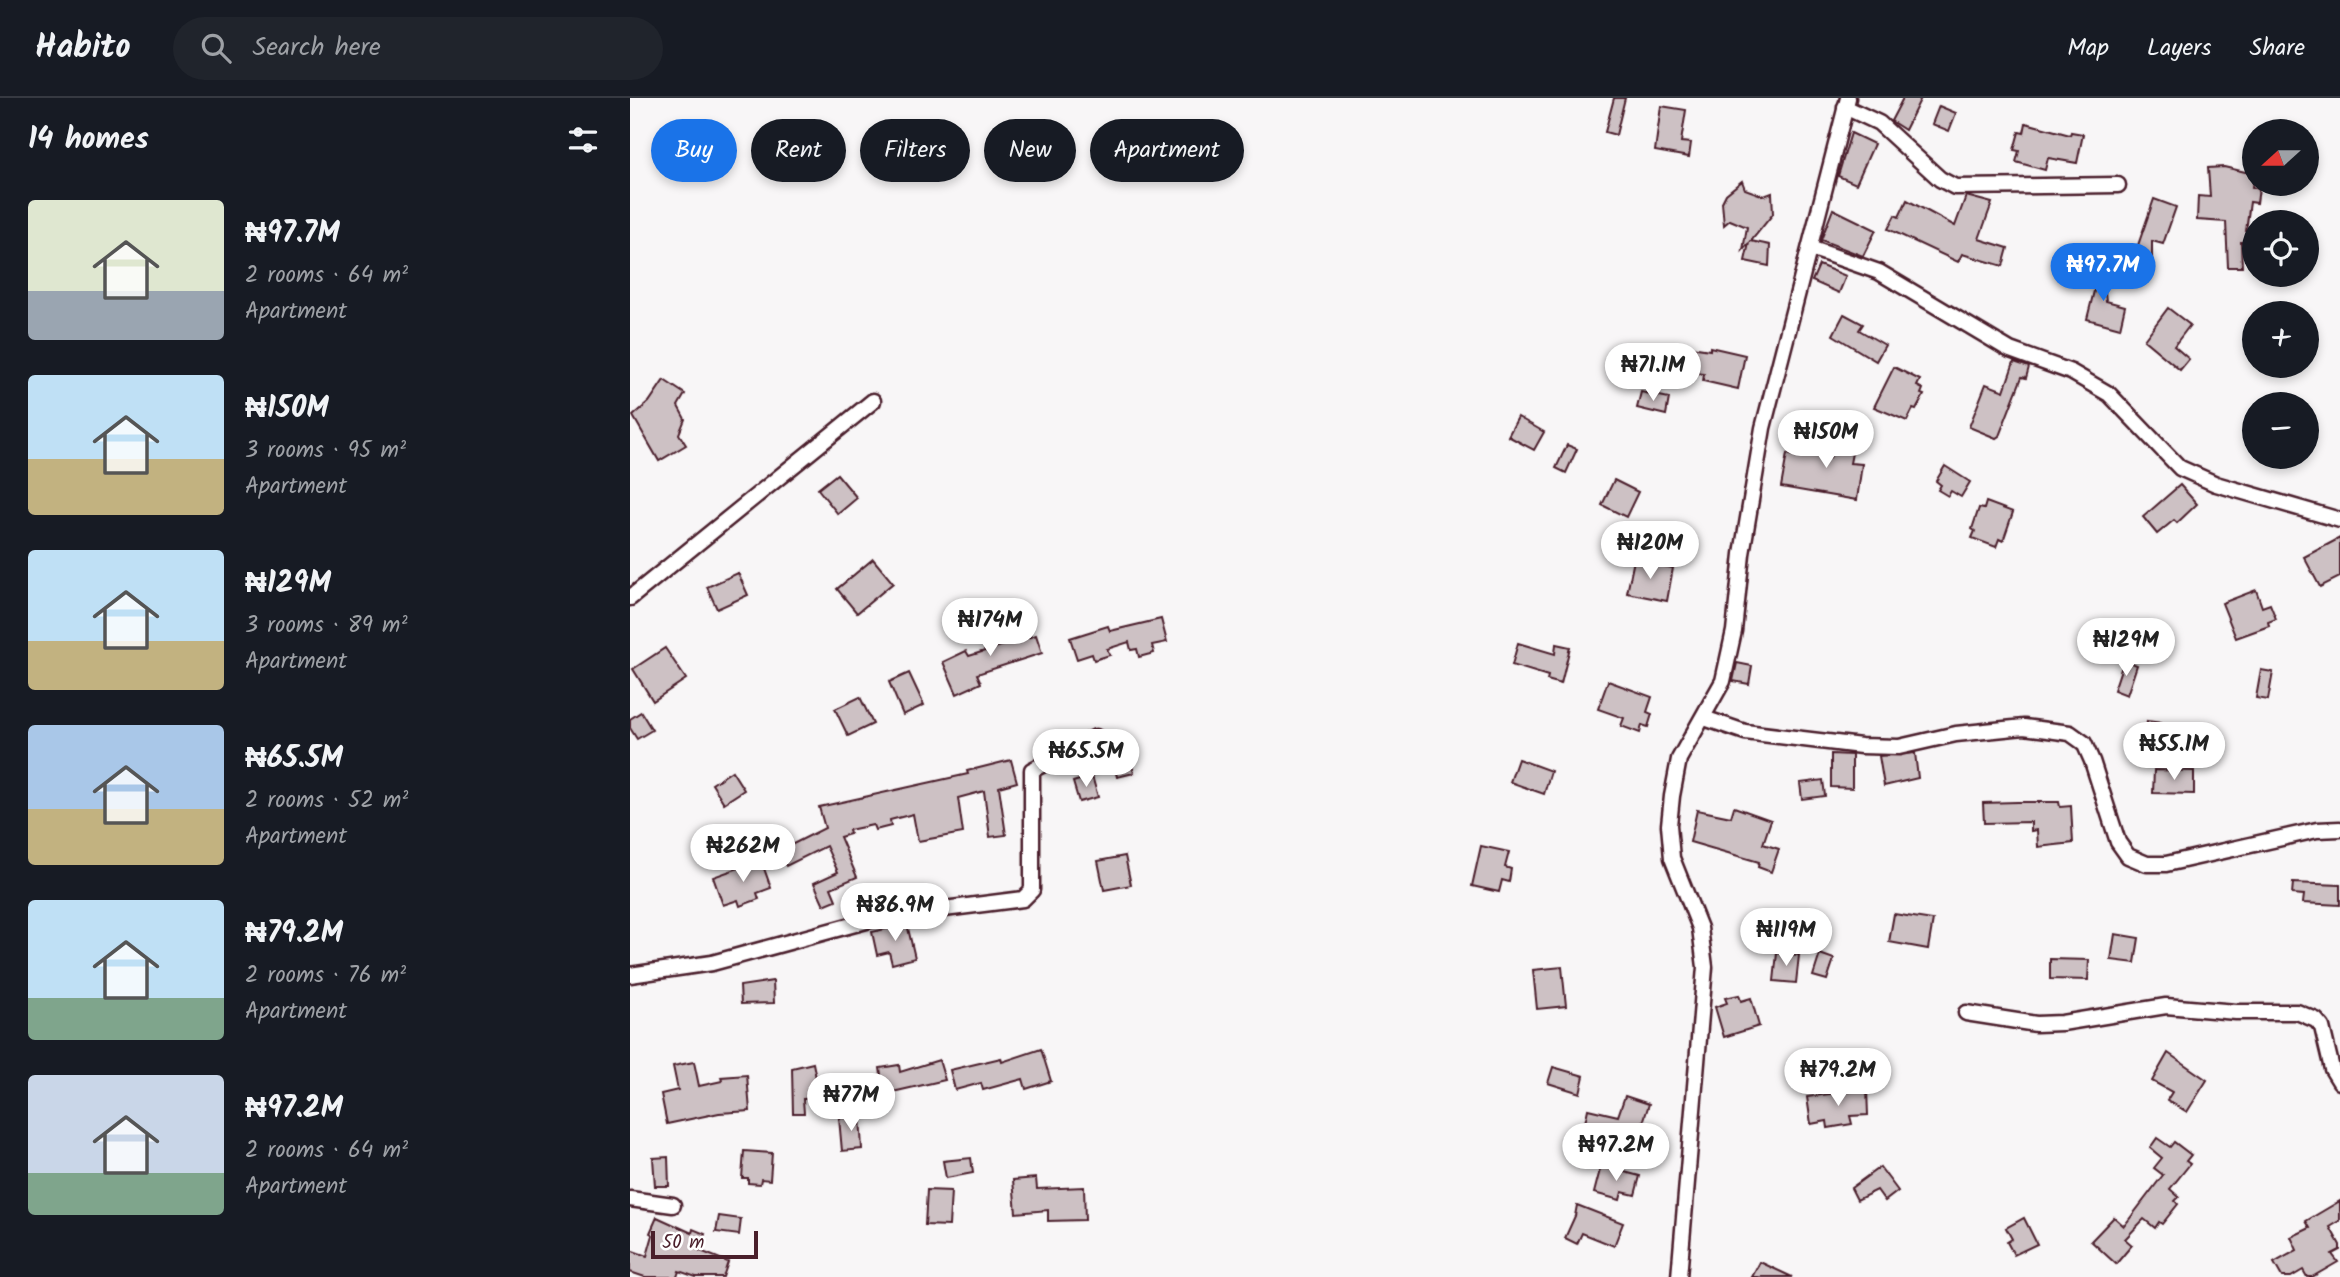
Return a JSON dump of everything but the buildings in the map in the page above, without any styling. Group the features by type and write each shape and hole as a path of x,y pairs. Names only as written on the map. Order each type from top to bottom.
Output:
{"street":[{"path":"1679,1277 1705,967 1700,928 1672,859 1670,825 1679,759 1723,681 1734,631 1742,554 1763,428 1847,102 1879,123 1940,179 1955,187 2118,185"},
{"path":"1810,248 1879,272 2010,350 2071,372 2109,394 2180,468 2216,484 2340,520"},
{"path":"630,598 873,401"},
{"path":"1704,718 1745,732 1861,746 1899,747 1956,734 2024,727 2070,733 2084,743 2092,761 2118,842 2128,856 2147,864 2166,864 2317,830 2340,829"},
{"path":"630,975 712,963 881,917 1023,899 1032,890 1032,770 1096,737"},
{"path":"1966,1013 2036,1024 2062,1023 2166,1006 2236,1012 2297,1012 2316,1020 2322,1027 2332,1069 2340,1082"},
{"path":"630,1199 673,1205"}]}
